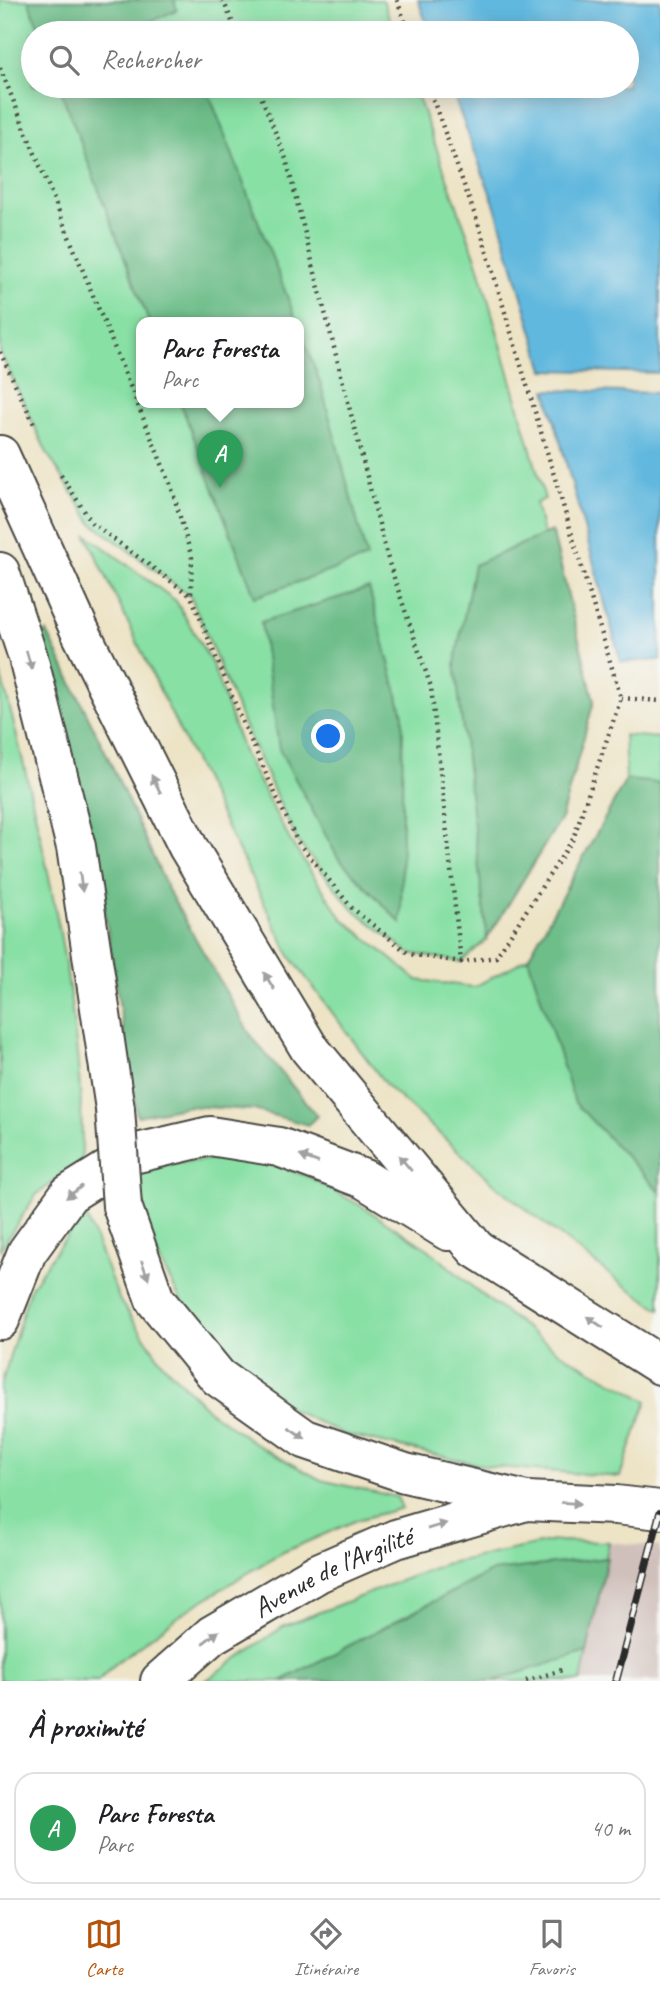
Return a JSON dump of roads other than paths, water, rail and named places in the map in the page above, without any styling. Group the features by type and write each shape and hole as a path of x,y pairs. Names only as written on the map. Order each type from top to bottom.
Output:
{"main road":[{"path":"0,455 80,631 188,847 309,1048 476,1249"},
{"path":"0,572 28,657 76,847 115,1109 122,1206 155,1300 218,1377 305,1439 405,1473 526,1501 660,1510"},
{"path":"0,1320 27,1252 68,1194 133,1154 210,1136 279,1147 364,1179 656,1362"},
{"name":"Avenue de l'Argilité","path":"160,1681 212,1635 318,1573 396,1539 526,1501"}],"water":[{"path":"418,0 660,0 660,373 544,370 495,206 454,98 639,98 639,21 426,21"},
{"path":"546,390 660,393 660,660 621,662"}],"railway":[{"path":"616,1681 660,1513"}],"place":[{"name":"Parc Foresta","path":"220,488"}]}
